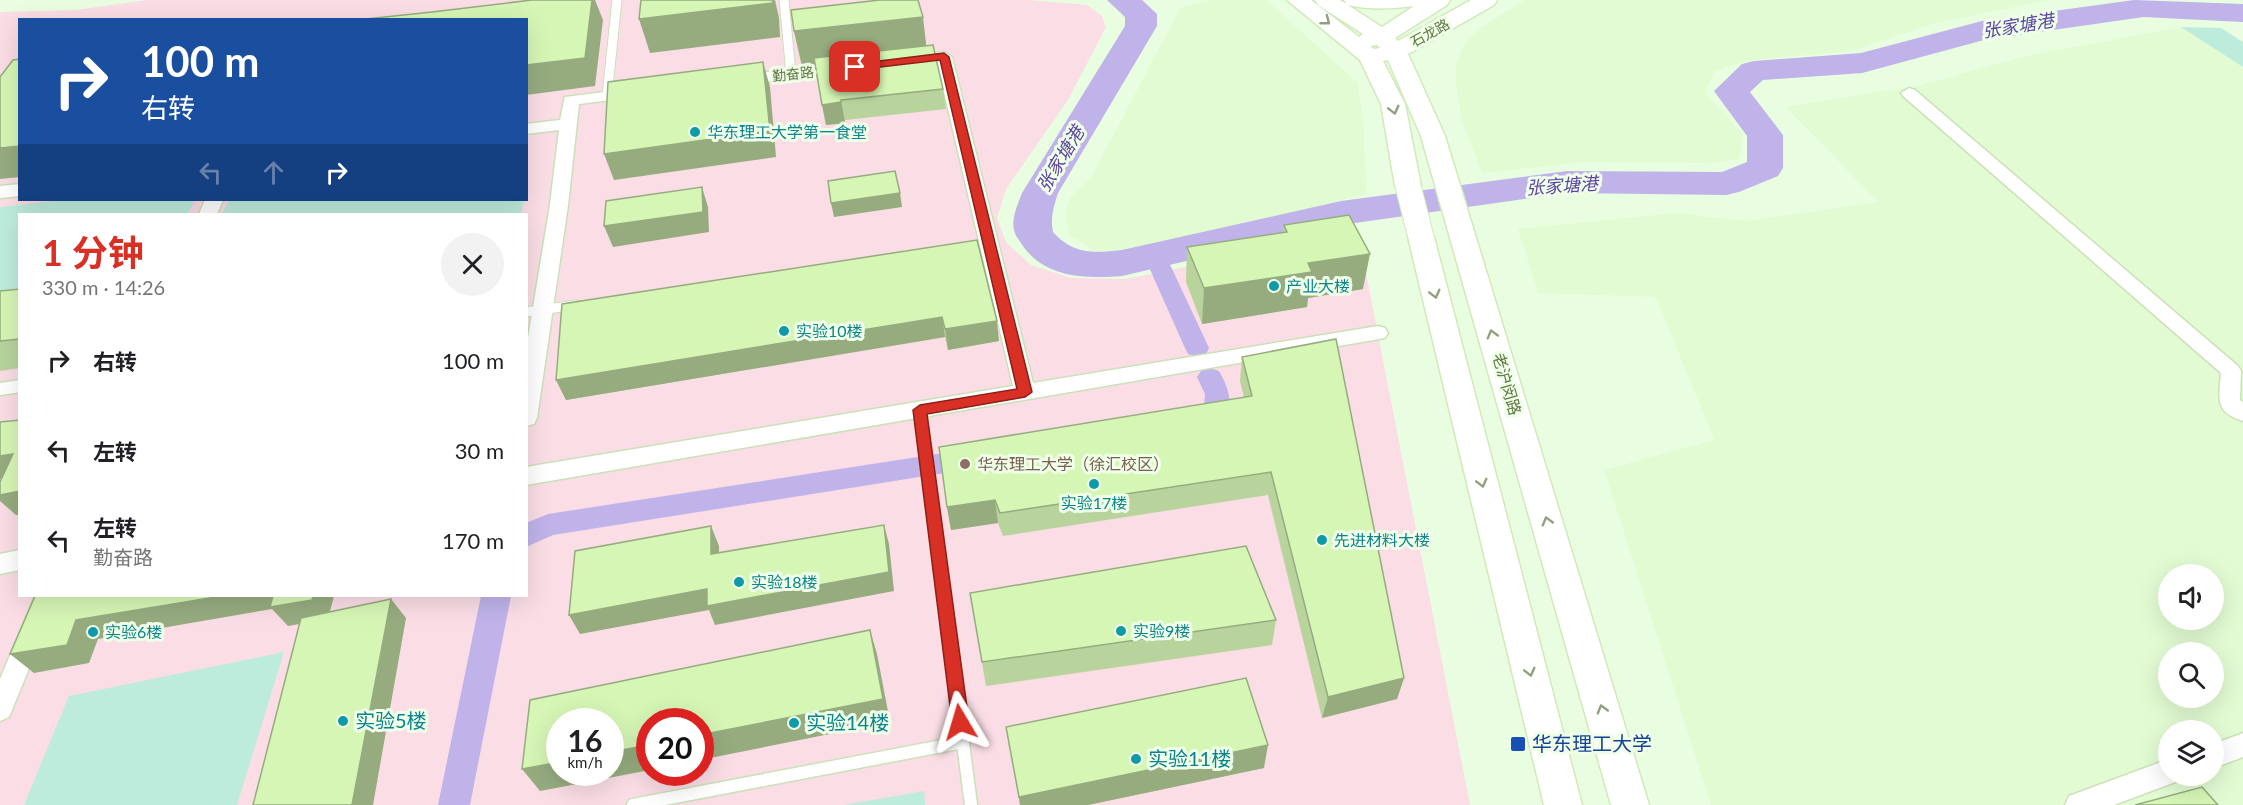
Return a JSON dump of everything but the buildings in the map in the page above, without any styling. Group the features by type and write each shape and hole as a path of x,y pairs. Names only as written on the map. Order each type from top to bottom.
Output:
{"main road":[{"name":"老沪闵路","path":"1298,0 1375,47 1419,104 1434,136 1630,805"},
{"path":"1326,0 1375,47"},
{"path":"1355,0 1388,3 1414,0"},
{"name":"石龙路","path":"1375,47 1439,0"},
{"name":"石龙路","path":"1375,47 1456,19 1486,0"},
{"path":"1419,104 1424,62 1436,40 1456,19"},
{"name":"老沪闵路","path":"1375,47 1393,104 1408,186 1563,805"}],"street":[{"path":"888,63 944,57 983,243 1025,392"},
{"name":"勤奋路","path":"722,82 866,66"},
{"path":"528,394 535,311 559,205 571,100 653,91"},
{"path":"1909,93 2231,371 2229,403 2243,413"},
{"path":"528,129 567,124"},
{"path":"0,192 18,190"},
{"path":"528,476 1378,333"},
{"path":"0,564 18,560"},
{"path":"0,709 48,597"},
{"path":"2224,752 2243,745"},
{"path":"2079,805 2158,776"}],"lane":[{"path":"607,96 617,0"},
{"path":"784,0 791,74"},
{"path":"535,311 590,303"},
{"path":"0,389 18,386"},
{"path":"920,410 971,805"},
{"path":"633,805 963,742"}],"shaded area":[{"name":"华东理工大学（徐汇校区）","path":"147,0 1028,0 1087,5 1102,16 1106,27 1068,100 1006,189 997,218 1006,242 1031,265 1071,278 1126,279 1358,232 1470,805 0,805 0,12 76,10"},
{"path":"1213,0 1266,0 1358,83 1363,120 1367,194 1132,252 1094,251 1069,235 1065,216 1070,197 1093,174 1180,8"},
{"path":"1524,0 2049,0 1936,23 1851,51 1745,61 1714,72 1705,92 1743,134 1739,159 1709,163 1584,162 1482,173 1461,118 1456,84 1456,64 1465,42 1479,29"},
{"path":"2181,27 2243,67 2243,805 1711,805 1604,470 1714,440 1656,297 1538,293 1518,229 1676,213 1746,221 1878,202 1786,107 1917,86 2026,56"},
{"path":"2181,27 2221,28 2243,42 2243,67"},
{"path":"55,201 194,201 188,213 18,213 18,307 0,309 0,207"},
{"path":"228,201 524,201 521,213 222,213"},
{"path":"284,652 237,805 24,805 69,696"},
{"path":"924,791 925,805 844,805"}],"waterway":[{"name":"张家塘港","path":"1122,0 1141,14 1141,26 1040,193 1033,216 1033,230 1048,250 1067,261 1088,265 1122,263 1341,213 1567,182 1726,184 1765,168 1765,135 1731,91 1754,71 1862,63 1982,31 2144,8 2243,13"},
{"path":"1155,256 1197,348"},
{"path":"1196,423 1216,411 1218,394 1210,377"},
{"path":"528,535 548,525 976,458"},
{"path":"454,805 496,597"}],"place":[{"name":"华东理工大学第一食堂","path":"695,132"},
{"name":"产业大楼","path":"1274,286"},
{"name":"实验10楼","path":"784,331"},
{"name":"华东理工大学（徐汇校区）","path":"965,464"},
{"name":"实验17楼","path":"1094,484"},
{"name":"先进材料大楼","path":"1322,540"},
{"name":"实验18楼","path":"739,582"},
{"name":"实验9楼","path":"1121,631"},
{"name":"实验6楼","path":"93,632"},
{"name":"实验5楼","path":"343,721"},
{"name":"实验14楼","path":"794,723"},
{"name":"华东理工大学","path":"1518,744"},
{"name":"实验11楼","path":"1136,759"}],"route":[{"path":"855,67 944,57 1025,392 920,410 960,722"}]}
